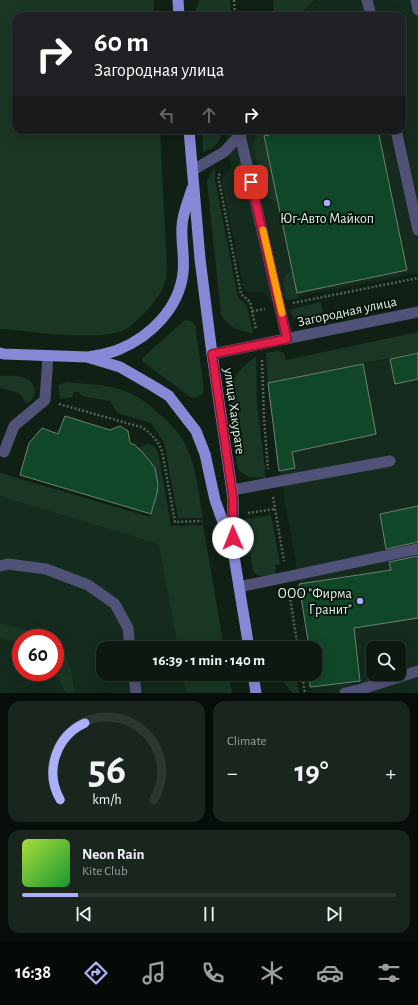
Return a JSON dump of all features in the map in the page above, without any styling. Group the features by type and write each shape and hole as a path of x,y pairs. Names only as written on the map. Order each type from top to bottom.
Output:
{"main road":[{"path":"178,0 179,12"},
{"name":"улица Хакурате","path":"189,134 200,259 232,490 233,550 248,641"},
{"path":"0,353 87,357 119,350 142,338 159,323 175,300 181,284 183,272 182,226 193,175"},
{"path":"87,357 120,367 154,386 169,396 184,413 196,430 206,454 215,500 233,550"},
{"path":"254,681 256,693"}],"street":[{"path":"367,0 370,12"},
{"path":"416,0 418,10"},
{"path":"193,175 224,152 241,134"},
{"path":"242,134 287,339"},
{"path":"397,134 418,230"},
{"name":"Загородная улица","path":"212,354 418,312"},
{"path":"4,452 14,426 45,400 48,356"},
{"path":"232,490 390,461"},
{"path":"239,587 418,549"},
{"path":"0,566 8,564 46,569 88,585 115,604 128,628 129,641"},
{"path":"345,693 362,690 418,671"},
{"path":"135,681 136,693"}],"path":[{"path":"234,0 235,12"},
{"path":"224,152 226,167 218,176 241,294 250,302 257,332"},
{"path":"298,303 418,278"},
{"path":"262,360 264,418 271,483 297,641"},
{"path":"45,400 141,427 148,431 158,443 162,451 175,522 202,522"},
{"path":"244,514 275,509"},
{"path":"303,681 305,693"}],"shaded area":[{"path":"0,0 154,0 154,12 12,12 12,134 160,134 167,270 163,288 152,305 124,330 98,335 64,335 0,329"},
{"path":"199,0 230,0 231,12 196,12"},
{"path":"273,0 315,0 302,12 274,12"},
{"path":"316,0 418,0 418,273 270,302 269,298 264,293 244,291 221,179 231,168 227,134 406,134 406,12 303,12"},
{"path":"202,134 220,134 221,137 218,143 209,150 203,152"},
{"path":"256,134 268,134 263,135 278,202 270,199 264,193 253,146"},
{"path":"215,166 215,180 238,297 247,306 253,333 235,328 221,315 207,181"},
{"path":"293,270 299,298 286,300 284,284 285,276"},
{"path":"321,302 323,314 319,322 309,324 301,323 291,315 289,310"},
{"path":"185,320 191,321 195,325 204,389 202,395 195,398 190,397 142,361 142,358"},
{"path":"418,332 418,352 268,383 266,353 278,351 284,353 286,360"},
{"path":"418,353 418,693 311,693 310,681 322,681 322,641 313,641 300,585 277,455 269,383"},
{"path":"256,357 257,404 266,478 249,477 238,470 231,422 230,397 235,376 245,365"},
{"path":"0,376 18,376 31,381 35,394 31,401 26,403 19,393 0,388"},
{"path":"69,382 104,386 127,392 148,404 171,424 184,442 193,463 203,518 178,518 164,442 151,423 117,413 110,401 82,396 78,392 74,392 72,397 60,399 58,387 61,384"},
{"path":"147,444 154,446 158,452 171,526 203,525 223,641 177,641 159,544 0,496 0,473 150,517 157,488 157,480 152,464 138,448"},
{"path":"0,482 171,532 192,641 96,641 96,681 198,681 201,693 0,693"},
{"path":"271,515 280,564 275,565 276,574 260,576 253,571 245,519"},
{"path":"0,623 23,629 12,629 12,641 0,638"},
{"path":"64,652 70,665 75,693 66,693 59,681 64,681"},
{"path":"184,681 230,681 232,693 186,693"},
{"path":"283,681 297,681 299,693 292,693"}],"building":[{"path":"273,134 379,134 407,270 297,293 264,136"},
{"path":"418,353 418,379 395,384 390,359"},
{"path":"363,364 376,434 292,452 295,468 279,471 268,383"},
{"path":"65,416 110,430 120,426 128,431 130,443 135,445 144,454 155,468 158,485 151,514 20,475 29,443 42,428 58,434"},
{"path":"418,506 418,542 386,549 380,514"},
{"name":"ООО \"Фирма Гранит\"","path":"418,556 418,618 354,628 360,681 310,687 310,681 322,681 322,641 308,641 299,584 391,570 389,562"}],"slow traffic":[{"path":"263,230 282,313"}],"place":[{"name":"Юг-Авто Майкоп","path":"327,203"},
{"name":"ООО \"Фирма Гранит\"","path":"360,601"}],"route":[{"path":"233,538 233,498 212,354 287,339 251,182"}]}
